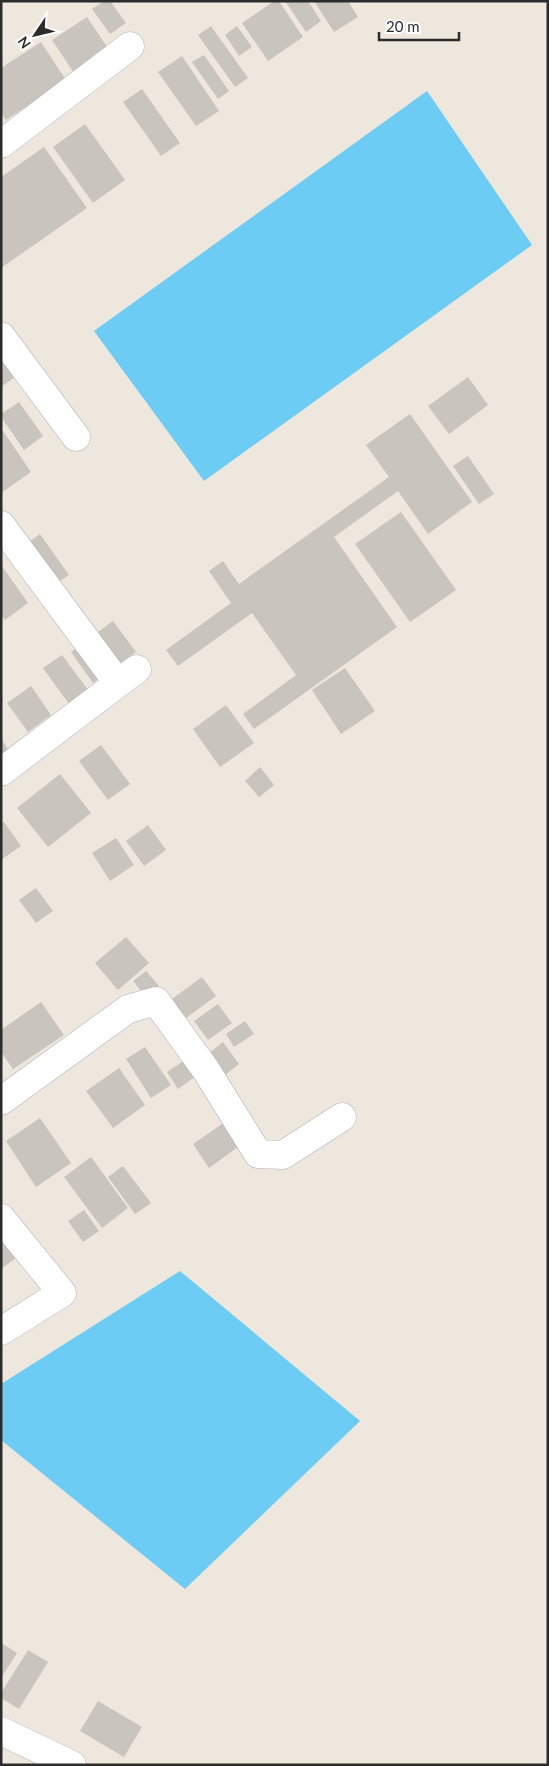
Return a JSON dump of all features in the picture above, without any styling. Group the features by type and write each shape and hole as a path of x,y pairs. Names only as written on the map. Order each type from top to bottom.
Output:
{"street":[{"path":"1,144 130,46"},
{"path":"1,336 76,437"},
{"path":"1,525 128,676 1,772"},
{"path":"1,1101 128,1009 156,1001 206,1070 258,1154 283,1155 342,1117"},
{"path":"1,1218 62,1293 1,1331"},
{"path":"1,1731 72,1765"}],"water":[{"path":"427,91 532,245 204,481 94,331"},
{"path":"180,1271 360,1421 185,1589 1,1440 1,1384"}],"building":[{"path":"104,1 110,1 126,23 110,34 92,9"},
{"path":"274,1 279,1 303,37 268,61 242,23"},
{"path":"285,1 308,1 321,21 306,32"},
{"path":"314,1 348,1 358,17 334,32"},
{"path":"87,17 117,62 82,85 52,40"},
{"path":"211,26 248,78 235,87 198,35"},
{"path":"237,26 252,47 239,56 225,35"},
{"path":"41,42 66,80 6,120 1,113 1,68"},
{"path":"204,55 229,91 218,99 192,62"},
{"path":"182,56 219,111 196,126 158,72"},
{"path":"142,89 180,143 161,156 123,102"},
{"path":"85,124 125,180 93,203 53,147"},
{"path":"44,147 87,208 1,268 1,177"},
{"path":"1,351 25,370 1,387"},
{"path":"468,377 488,405 449,434 428,406"},
{"path":"19,402 43,436 24,450 1,417 1,414"},
{"path":"410,414 472,502 428,534 398,491 334,537 397,627 254,729 243,714 296,675 252,613 178,666 166,650 231,603 209,571 223,561 239,584 389,477 366,445"},
{"path":"1,428 31,472 1,493"},
{"path":"468,456 494,494 479,504 453,466"},
{"path":"401,512 456,590 410,622 355,544"},
{"path":"40,534 69,575 38,595 11,555"},
{"path":"1,565 28,603 5,620 1,615"},
{"path":"113,621 136,652 113,669 90,638"},
{"path":"87,641 109,672 93,683 71,652"},
{"path":"62,655 94,698 75,712 43,668"},
{"path":"345,668 375,711 341,734 312,690"},
{"path":"31,686 51,715 28,732 7,703"},
{"path":"226,705 254,743 220,767 193,729"},
{"path":"1,739 9,750 1,756"},
{"path":"101,745 130,784 108,800 79,761"},
{"path":"260,767 274,785 259,797 245,781"},
{"path":"60,774 91,813 48,847 17,808"},
{"path":"4,822 21,846 1,860 1,824"},
{"path":"148,825 166,850 144,866 126,841"},
{"path":"116,838 134,865 110,881 92,853"},
{"path":"36,888 53,911 36,923 19,900"},
{"path":"126,937 149,963 118,990 95,963"},
{"path":"146,971 159,986 146,997 133,981"},
{"path":"202,977 216,996 186,1018 172,999"},
{"path":"41,1002 64,1035 13,1069 1,1052 1,1030"},
{"path":"218,1004 232,1023 208,1040 194,1021"},
{"path":"245,1021 254,1034 234,1047 226,1034"},
{"path":"223,1042 239,1064 220,1079 204,1057"},
{"path":"145,1047 171,1085 151,1098 126,1059"},
{"path":"188,1058 199,1074 178,1089 167,1072"},
{"path":"119,1068 145,1105 113,1128 86,1091"},
{"path":"40,1118 71,1163 36,1187 6,1141"},
{"path":"222,1124 238,1147 209,1168 193,1144"},
{"path":"91,1157 128,1208 102,1228 64,1177"},
{"path":"123,1166 151,1203 135,1214 108,1177"},
{"path":"84,1210 99,1231 83,1242 68,1221"},
{"path":"1,1237 16,1258 1,1269"},
{"path":"1,1643 17,1653 1,1678"},
{"path":"28,1650 48,1662 19,1709 1,1698 1,1693"},
{"path":"98,1701 142,1727 124,1757 80,1731"}]}
